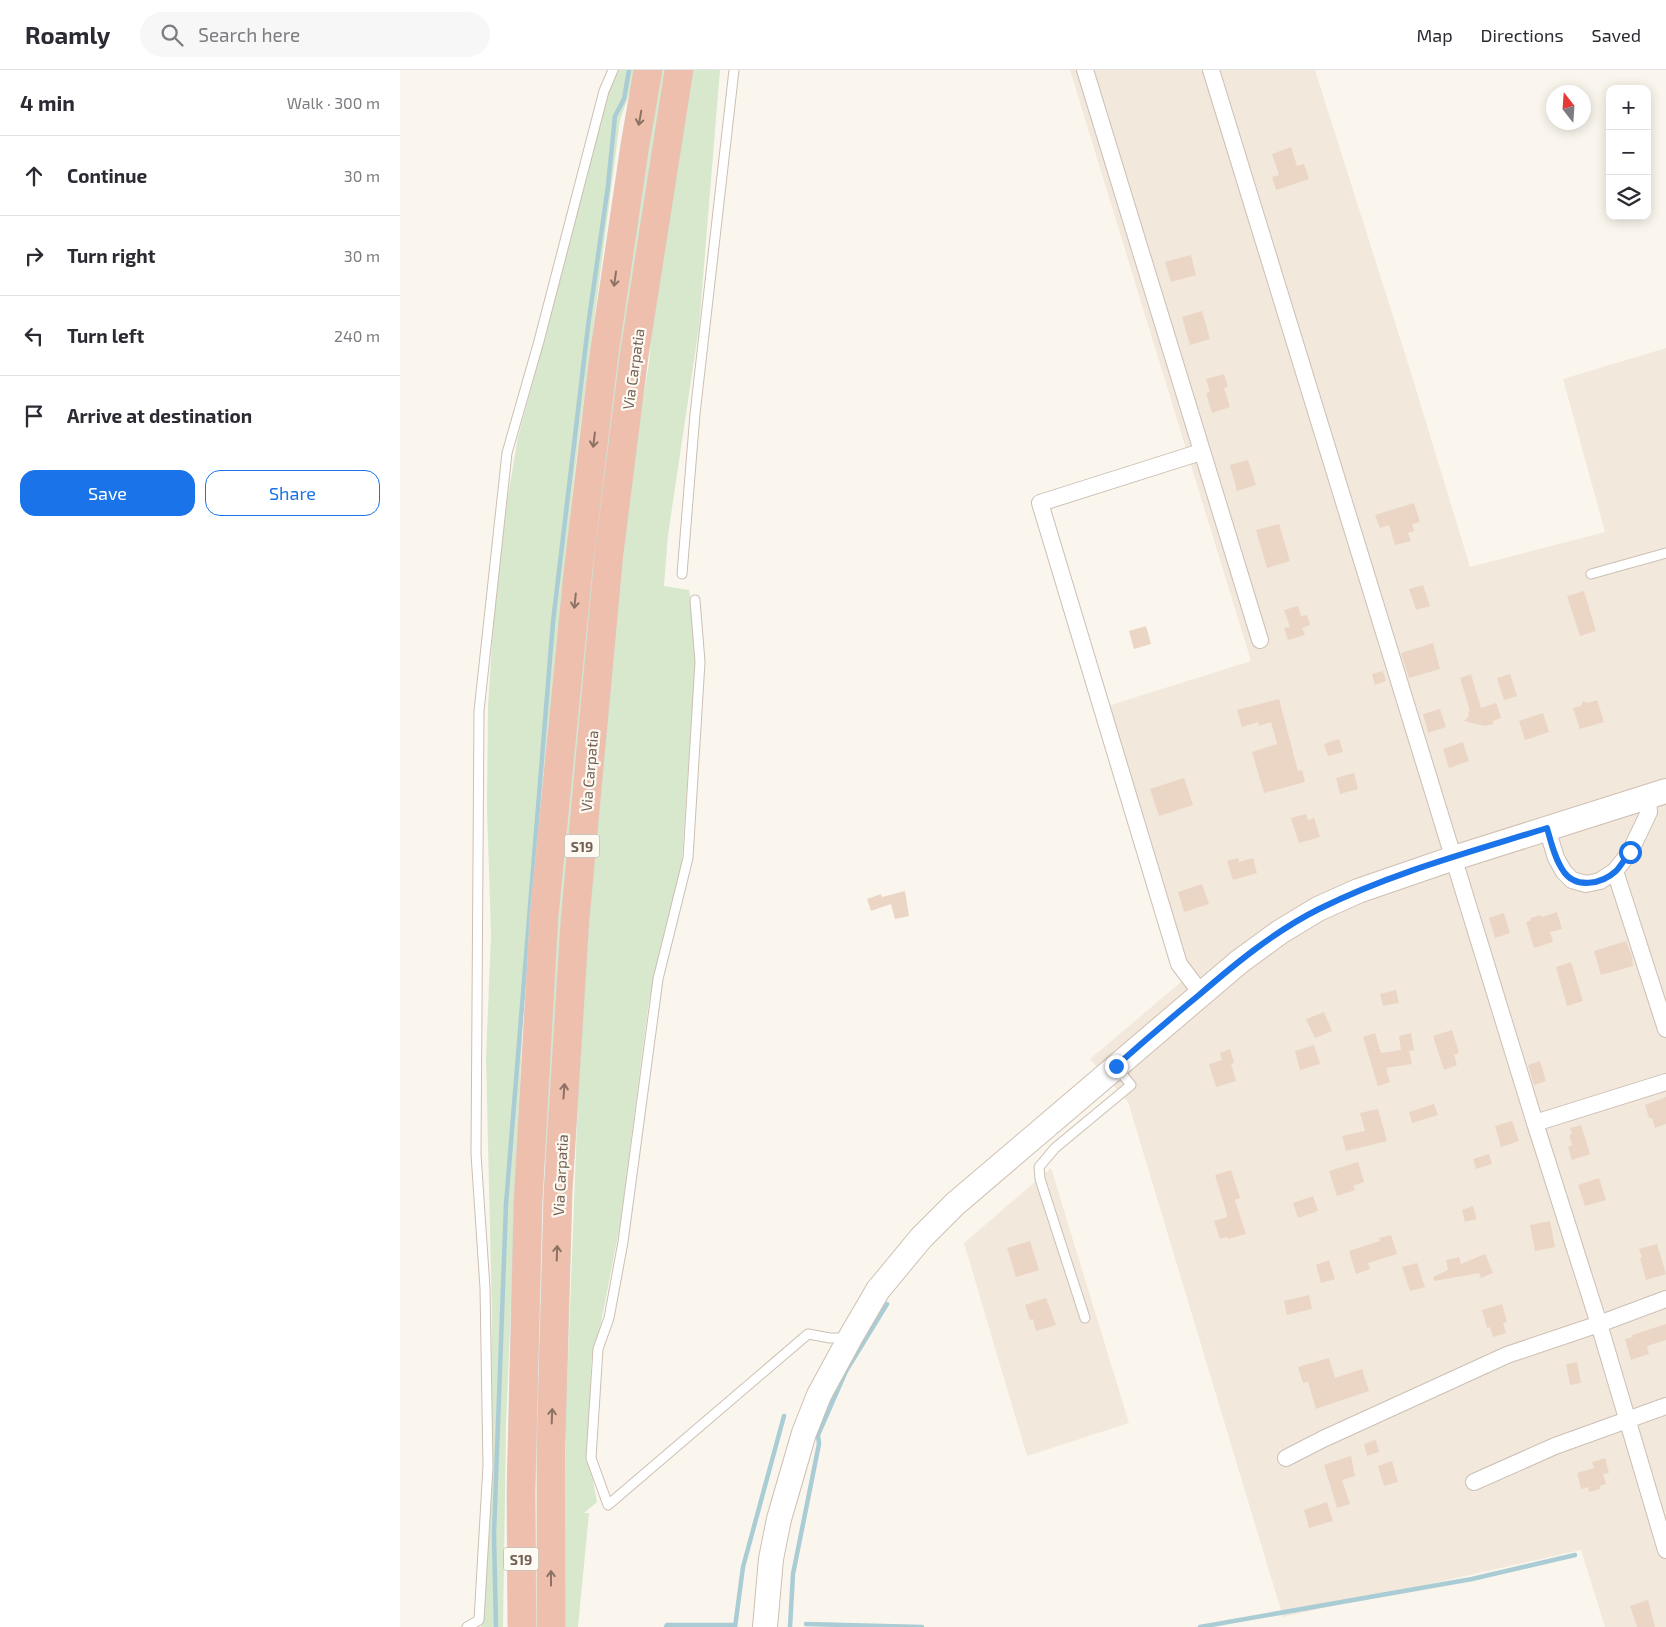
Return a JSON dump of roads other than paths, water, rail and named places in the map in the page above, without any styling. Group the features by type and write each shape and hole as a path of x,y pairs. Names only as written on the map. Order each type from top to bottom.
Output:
{"highway":[{"name":"Via Carpatia","path":"522,1627 522,1492 528,1202 544,917 578,572 600,384 648,70"},
{"name":"Via Carpatia","path":"551,1627 552,1446 558,1192 575,920 609,554 634,356 679,70"}],"street":[{"path":"1085,70 1260,640"},
{"path":"1211,70 1535,1123 1599,1324 1666,1550"},
{"path":"1202,452 1040,503 1179,964 1202,993"},
{"path":"1547,828 1556,858 1564,872 1572,880 1586,884 1600,880 1616,871 1630,852 1657,794"},
{"path":"764,1627 771,1560 777,1527 804,1433 819,1396 878,1290 921,1238 955,1204 1239,962 1280,932 1318,909 1358,891 1454,858 1657,794"},
{"path":"1616,871 1666,1029"},
{"path":"1535,1123 1666,1082"},
{"path":"1286,1458 1363,1420 1507,1355 1599,1324 1666,1298"},
{"path":"1474,1482 1555,1446 1666,1406"}],"lane":[{"path":"467,1627 479,1620 488,1466 486,1288 476,1154 480,701 508,453 604,91 613,70"},
{"path":"682,574 695,414 734,70"},
{"path":"1591,574 1666,553"},
{"path":"695,600 700,662 688,858 658,979 623,1242 609,1318 598,1349 591,1458 608,1505 808,1334 830,1338 850,1338"},
{"path":"1085,1318 1038,1168 1055,1148 1132,1085 1116,1066"}],"waterway":[{"path":"496,1627 494,1534 506,1204 553,622 588,326 608,186 615,116 624,99 629,70"},
{"path":"790,1627 793,1574 819,1444 818,1435 846,1371 887,1304"},
{"path":"735,1627 743,1567 784,1416"},
{"path":"1200,1627 1472,1579 1575,1555"},
{"path":"806,1624 922,1627"},
{"path":"666,1627 667,1625 735,1625"}]}
